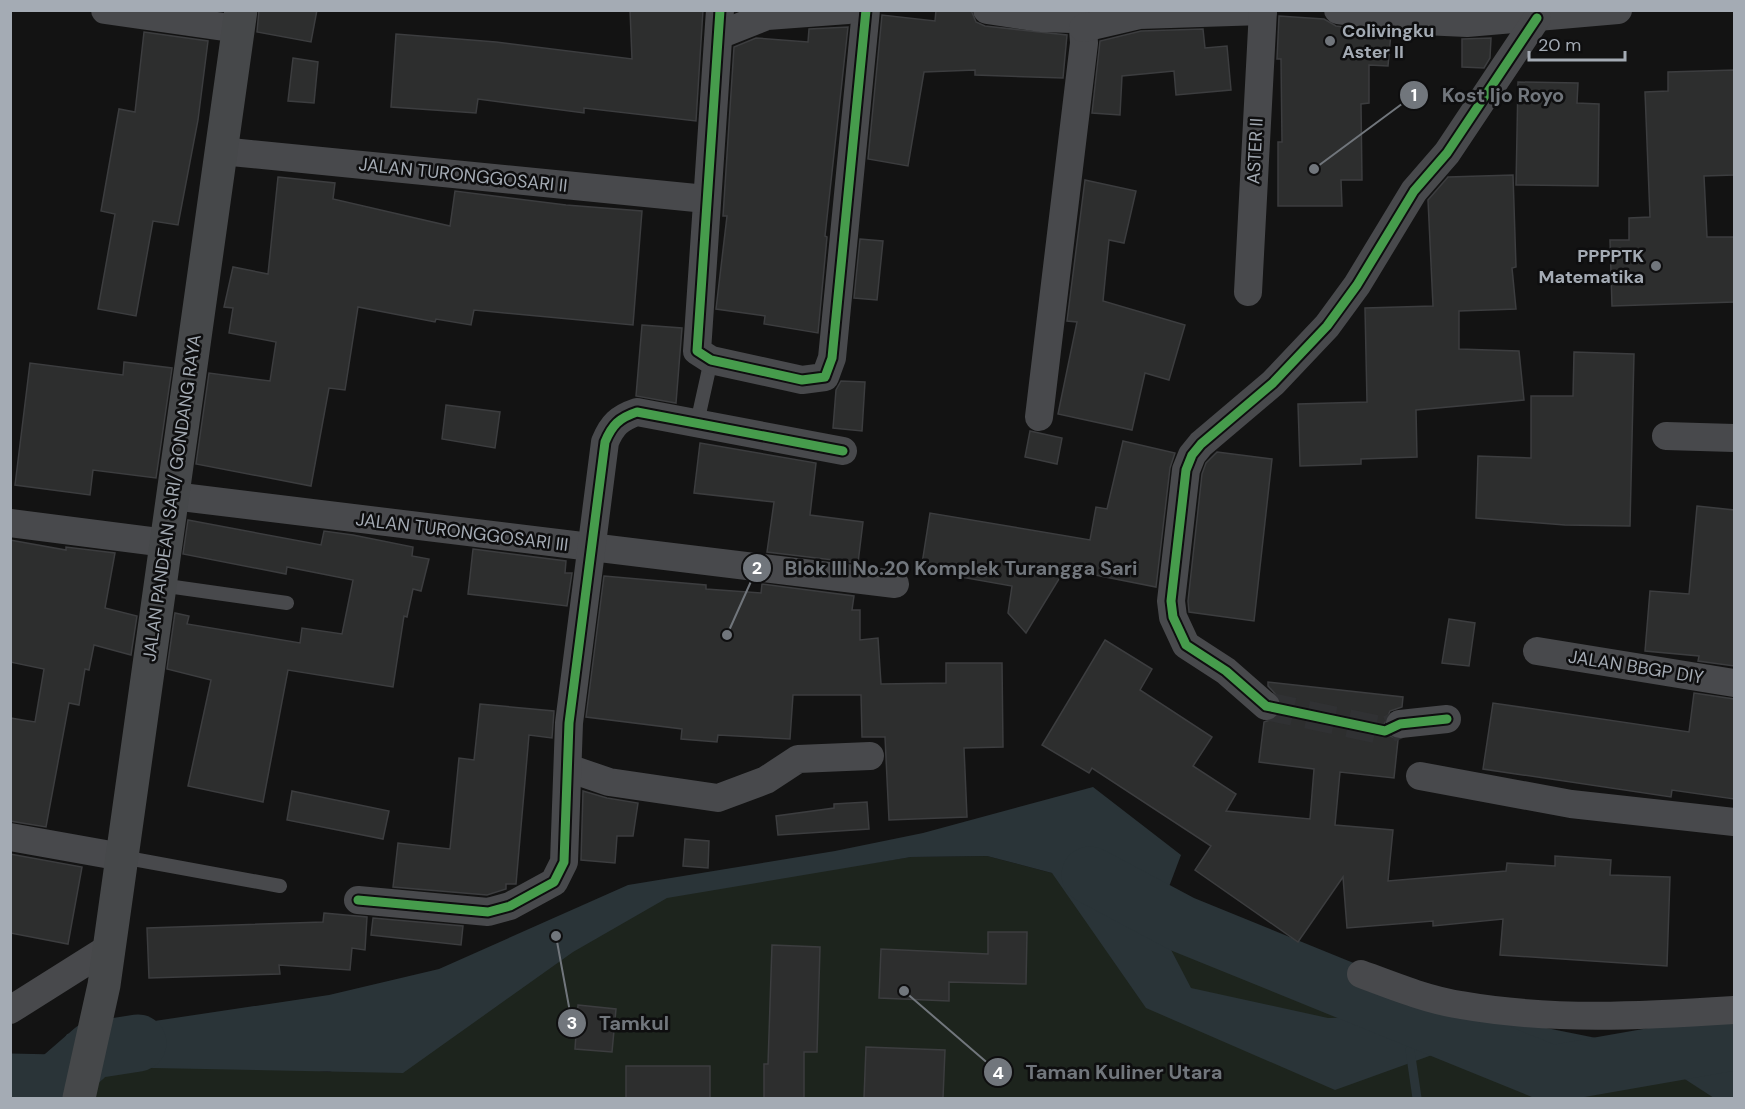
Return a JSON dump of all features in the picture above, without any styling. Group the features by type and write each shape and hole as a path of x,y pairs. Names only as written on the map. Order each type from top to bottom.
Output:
{"main road":[{"name":"JALAN PANDEAN SARI/ GONDANG RAYA","path":"79,1098 110,947 239,20"}],"street":[{"path":"105,10 239,20"},
{"path":"848,10 767,16 720,23 697,351 711,360 802,380 825,377 832,358 866,10"},
{"path":"987,10 1041,18 1082,20 1139,15 1263,11"},
{"path":"1338,10 1423,21 1467,23 1618,10"},
{"name":"ASTER II","path":"1248,292 1263,11"},
{"path":"1266,706 1226,671 1186,645 1173,617 1171,601 1186,470 1192,455 1201,444 1273,383 1327,326 1357,285 1414,191 1447,153 1537,18"},
{"path":"1039,417 1084,43 1082,20"},
{"name":"JALAN TURONGGOSARI II","path":"221,151 706,199"},
{"path":"358,900 488,912 510,906 554,882 564,862 569,723 605,442 611,427 622,417 636,412 843,451"},
{"path":"1666,436 1734,438"},
{"name":"JALAN TURONGGOSARI III","path":"173,496 895,584"},
{"path":"10,523 166,543"},
{"name":"JALAN BBGP DIY","path":"1538,651 1734,683"},
{"path":"1400,724 1447,719"},
{"path":"568,768 609,782 718,798 766,780 798,759 870,756"},
{"path":"1420,776 1571,804 1734,822"},
{"path":"10,837 122,857"},
{"path":"10,1011 110,947"},
{"path":"1361,974 1460,1005 1554,1017 1661,1015 1734,1010"}],"lane":[{"path":"697,423 711,360"},
{"path":"160,585 287,603"},
{"path":"122,857 280,885"}],"shaded area":[{"path":"1093,787 1181,855 1156,921 1191,988 1328,1018 1481,1015 1636,1046 1734,1033 1734,1098 1714,1098 1677,1074 1577,1067 1457,1046 1335,1090 1146,1008 1052,873 987,856 911,857 667,898 573,952 403,1073 50,1066 67,1034 329,995 439,969 628,885 835,851 923,833"},
{"path":"987,856 1052,873 1551,1074 1734,1042 1734,1098 84,1098 93,1050 330,1072 665,895 911,857"}],"building":[{"path":"259,10 317,10 311,42 257,32"},
{"path":"630,10 703,10 696,121 584,108 584,113 478,99 476,113 391,107 396,34 496,42 632,59"},
{"path":"936,10 971,10 976,22 985,26 1067,35 1063,78 975,75 975,70 924,72 908,166 868,159 882,15 935,21"},
{"path":"1279,16 1324,19 1336,26 1391,33 1388,66 1369,65 1369,103 1361,104 1362,180 1341,180 1342,206 1278,206 1278,142 1282,142 1281,59 1277,59"},
{"path":"848,27 825,236 827,237 818,333 764,324 765,316 716,309 727,216 723,216 734,47 756,38 808,42 809,29"},
{"path":"1203,29 1205,48 1227,46 1231,90 1176,95 1174,71 1122,76 1120,115 1092,113 1100,41 1141,31"},
{"path":"144,32 208,41 198,120 178,225 153,221 136,316 98,309 115,214 101,211 119,109 135,112"},
{"path":"1491,38 1490,58 1484,68 1462,67 1462,39"},
{"path":"293,58 318,62 314,103 288,101"},
{"path":"1734,70 1734,175 1704,176 1707,237 1734,237 1734,302 1612,306 1610,240 1629,240 1629,218 1650,217 1645,92 1668,91 1668,72"},
{"path":"1518,82 1578,83 1577,103 1599,104 1598,186 1516,185"},
{"path":"1513,175 1516,267 1512,268 1516,309 1459,311 1459,349 1519,351 1524,400 1416,410 1417,457 1361,459 1361,464 1300,466 1298,404 1367,402 1365,308 1433,306 1428,200 1448,177"},
{"path":"278,177 335,183 333,199 450,226 455,191 566,205 642,211 633,325 474,310 471,325 436,319 435,322 358,307 345,390 329,388 311,486 196,464 209,373 270,381 276,342 229,333 233,308 224,307 233,267 268,274"},
{"path":"1085,180 1136,191 1124,243 1109,240 1103,301 1185,325 1169,380 1145,373 1132,430 1058,414 1077,322 1067,321"},
{"path":"860,239 883,241 877,300 854,298"},
{"path":"642,325 682,328 676,403 636,396"},
{"path":"1574,352 1634,354 1630,526 1565,525 1476,518 1478,456 1531,458 1531,396 1573,396"},
{"path":"124,362 172,368 156,478 93,470 90,495 15,485 30,363 123,375"},
{"path":"841,381 865,382 862,431 833,428 836,390"},
{"path":"446,405 500,412 495,448 442,439"},
{"path":"1030,431 1062,438 1057,464 1025,457"},
{"path":"1123,441 1175,453 1170,468 1156,587 1065,569 1026,633 1008,613 1012,586 921,570 930,513 1090,540 1096,507 1107,509"},
{"path":"700,443 816,463 810,515 863,522 858,563 767,552 774,502 694,493"},
{"path":"1217,452 1272,459 1254,621 1189,612 1188,601 1202,474 1206,463"},
{"path":"1697,506 1734,510 1734,666 1698,661 1699,656 1645,651 1650,591 1689,594"},
{"path":"188,520 321,545 324,531 353,535 413,547 412,556 429,559 421,591 413,589 407,617 404,616 393,687 288,670 263,802 188,786 211,680 167,669 175,613 189,616 187,624 300,643 302,628 342,634 353,580 287,567 286,574 183,554"},
{"path":"10,540 66,550 66,547 115,553 105,608 137,616 131,655 94,645 89,670 85,669 79,705 69,703 46,827 10,821 10,718 35,722 44,669 10,662"},
{"path":"473,549 566,561 565,573 572,573 567,606 468,594"},
{"path":"604,576 706,585 706,589 761,593 762,584 854,596 852,610 860,610 860,640 878,638 881,684 946,683 946,663 1002,663 1003,747 964,748 967,817 889,820 885,737 862,737 861,695 793,695 790,739 718,735 717,742 681,739 682,729 586,717"},
{"path":"1449,619 1475,623 1469,666 1442,663"},
{"path":"1105,640 1152,669 1140,690 1212,737 1193,766 1236,794 1226,811 1310,819 1314,769 1259,762 1264,722 1278,717 1282,709 1281,700 1268,686 1268,682 1403,697 1402,707 1390,711 1384,725 1387,734 1398,740 1394,778 1340,772 1335,825 1393,830 1388,881 1506,871 1507,863 1555,866 1555,856 1611,860 1610,875 1670,877 1667,966 1500,955 1503,919 1433,926 1433,921 1347,928 1343,877 1298,942 1195,870 1211,846 1092,768 1089,773 1042,745"},
{"path":"1694,693 1734,699 1734,799 1672,790 1671,797 1483,769 1493,703 1689,732"},
{"path":"480,704 554,711 552,738 529,735 516,884 506,884 506,889 487,895 393,887 398,843 450,849 459,758 474,760"},
{"path":"292,791 389,811 383,839 287,820"},
{"path":"583,791 638,803 633,836 617,836 615,863 581,860"},
{"path":"867,802 869,829 778,835 776,816 834,808 834,804"},
{"path":"685,839 709,841 708,868 683,866"},
{"path":"10,854 82,867 68,944 10,933"},
{"path":"324,913 367,917 365,950 352,948 350,970 279,965 280,974 149,978 147,928 323,922"},
{"path":"373,918 463,926 461,945 371,935"},
{"path":"988,932 1027,932 1026,984 949,982 949,1001 879,998 881,949 988,954"},
{"path":"772,945 820,947 817,1052 804,1052 804,1098 764,1098 764,1064 768,1064"},
{"path":"578,1005 616,1009 612,1052 575,1049"},
{"path":"866,1047 945,1050 943,1098 864,1098"},
{"path":"626,1066 710,1066 710,1098 626,1098"}],"waterway":[{"path":"1090,875 1182,924 1551,1074 1734,1042"},
{"path":"10,1082 55,1083 93,1050 138,1043"},
{"path":"1410,1050 1417,1098"}],"tunnel":[{"path":"1266,706 1385,731 1400,724"}],"cycle path":[{"path":"720,10 697,351 711,360 802,380 825,377 832,358 866,10"},
{"path":"1447,719 1400,724 1385,731 1266,706 1226,671 1186,645 1173,617 1171,601 1186,470 1192,455 1201,444 1273,383 1327,326 1357,285 1414,191 1447,153 1537,18"},
{"path":"358,900 488,912 510,906 554,882 564,862 569,723 605,442 617,423 637,412 843,451"}],"place":[{"name":"Colivingku Aster II","path":"1330,41"},
{"name":"Kost Ijo Royo","path":"1314,169"},
{"name":"PPPPTK Matematika","path":"1656,266"},
{"name":"Blok III No.20 Komplek Turangga Sari","path":"727,635"},
{"name":"Tamkul","path":"556,936"},
{"name":"Taman Kuliner Utara","path":"904,991"}]}
